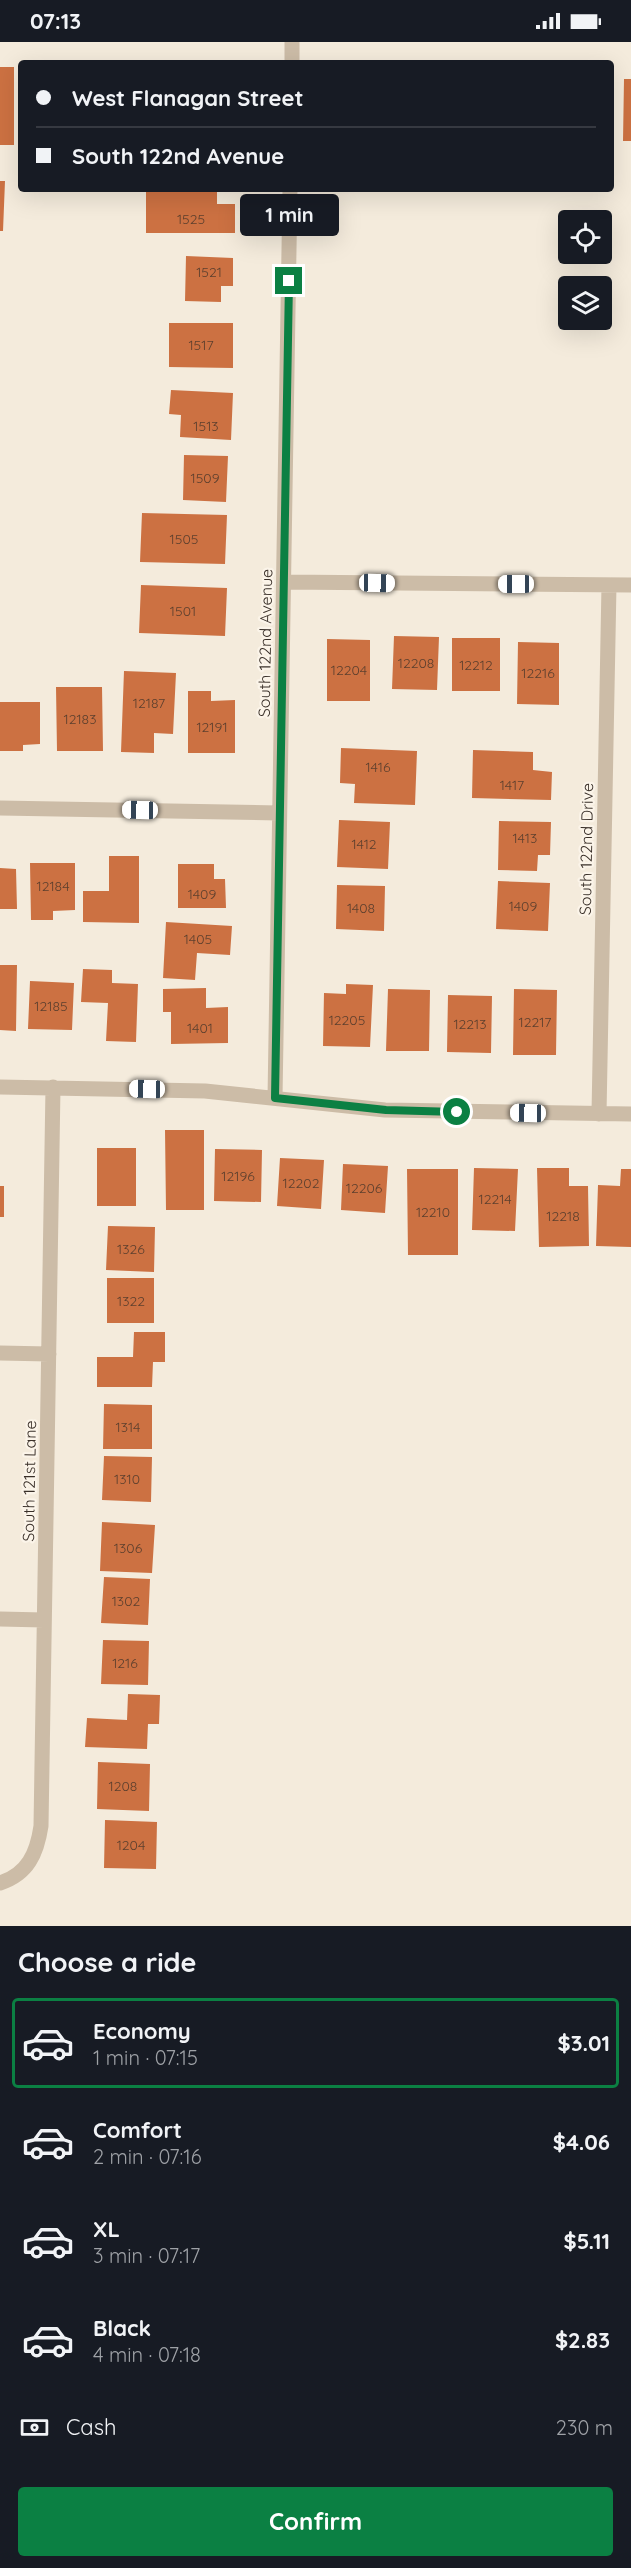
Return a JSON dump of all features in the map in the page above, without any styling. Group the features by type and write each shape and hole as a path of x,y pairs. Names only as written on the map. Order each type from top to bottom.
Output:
{"street":[{"path":"292,42 292,60"},
{"name":"South 122nd Avenue","path":"275,1098 290,192"},
{"path":"284,582 631,585"},
{"name":"South 122nd Drive","path":"599,1114 609,585"},
{"path":"0,808 279,813"},
{"path":"0,1087 205,1091 386,1110 631,1114"},
{"name":"South 121st Lane","path":"0,1883 10,1880 23,1871 33,1857 39,1841 41,1826 53,1087"},
{"path":"0,1353 49,1354"},
{"path":"0,1619 44,1620"}],"building":[{"path":"0,67 14,67 14,145 0,145"},
{"path":"624,79 631,79 631,141 623,141"},
{"path":"0,181 5,181 3,231 0,231"},
{"path":"146,192 217,192 217,204 235,204 235,233 146,233"},
{"path":"186,256 233,258 233,286 221,286 221,302 185,301"},
{"path":"169,323 233,323 233,368 169,367"},
{"path":"171,390 233,393 231,440 180,437 181,415 169,414"},
{"path":"184,455 228,456 226,502 183,500"},
{"path":"142,513 227,515 225,564 140,562"},
{"path":"141,585 227,588 225,636 139,633"},
{"path":"394,636 439,637 437,690 392,689"},
{"path":"452,638 500,638 500,691 452,691"},
{"path":"327,639 370,640 370,701 327,701"},
{"path":"518,642 559,643 559,705 517,704"},
{"path":"124,671 176,673 173,734 154,733 154,753 121,752"},
{"path":"56,687 102,687 103,751 57,751"},
{"path":"188,691 211,691 211,701 235,700 235,753 188,753"},
{"path":"0,702 40,702 40,744 23,745 23,751 0,751"},
{"path":"341,748 417,751 415,805 354,803 355,784 340,783"},
{"path":"473,750 533,752 533,770 552,772 551,800 472,798"},
{"path":"339,820 390,822 388,869 337,867"},
{"path":"499,821 551,822 550,855 538,855 537,871 498,870"},
{"path":"109,856 139,856 139,923 83,922 83,891 109,891"},
{"path":"30,863 75,863 75,910 53,911 53,920 31,920"},
{"path":"178,864 214,864 214,879 225,879 226,908 178,908"},
{"path":"0,868 16,869 17,909 0,909"},
{"path":"498,881 550,883 548,931 496,929"},
{"path":"337,885 385,886 384,931 336,929"},
{"path":"166,922 232,926 230,955 197,953 195,980 163,978"},
{"path":"0,965 17,965 16,1031 0,1030"},
{"path":"83,969 112,970 112,983 138,984 136,1042 106,1041 108,1003 81,1002"},
{"path":"30,981 74,983 72,1030 28,1029"},
{"path":"346,984 373,985 370,1047 323,1046 324,993 346,994"},
{"path":"206,988 206,1008 228,1007 228,1043 171,1044 171,1012 163,1012 163,989"},
{"path":"388,989 430,990 429,1051 386,1051"},
{"path":"514,989 557,990 556,1055 513,1055"},
{"path":"448,995 492,996 491,1053 447,1052"},
{"path":"165,1130 204,1130 204,1210 166,1210"},
{"path":"97,1148 136,1148 136,1206 97,1206"},
{"path":"215,1149 262,1150 261,1202 214,1201"},
{"path":"280,1158 324,1160 321,1209 277,1206"},
{"path":"343,1164 388,1166 385,1213 341,1210"},
{"path":"474,1168 518,1169 515,1231 472,1230"},
{"path":"537,1168 569,1168 569,1186 588,1186 589,1246 539,1247"},
{"path":"407,1169 458,1169 458,1255 408,1255"},
{"path":"621,1169 631,1169 631,1247 596,1246 598,1185 620,1186"},
{"path":"0,1186 4,1186 4,1217 0,1217"},
{"path":"108,1226 155,1227 154,1272 106,1270"},
{"path":"107,1278 154,1278 154,1323 107,1323"},
{"path":"134,1332 165,1332 165,1362 153,1362 152,1387 97,1387 97,1357 133,1357"},
{"path":"104,1404 152,1405 152,1449 103,1449"},
{"path":"104,1456 152,1457 151,1502 102,1500"},
{"path":"102,1522 155,1525 152,1573 100,1571"},
{"path":"104,1577 150,1579 148,1625 101,1623"},
{"path":"103,1640 149,1641 148,1685 101,1684"},
{"path":"128,1694 160,1695 159,1724 148,1724 147,1749 85,1747 87,1718 127,1720"},
{"path":"98,1762 150,1764 149,1811 97,1809"},
{"path":"105,1820 157,1822 156,1869 104,1868"}],"route":[{"path":"289,281 275,1098 386,1110 457,1112"}]}
